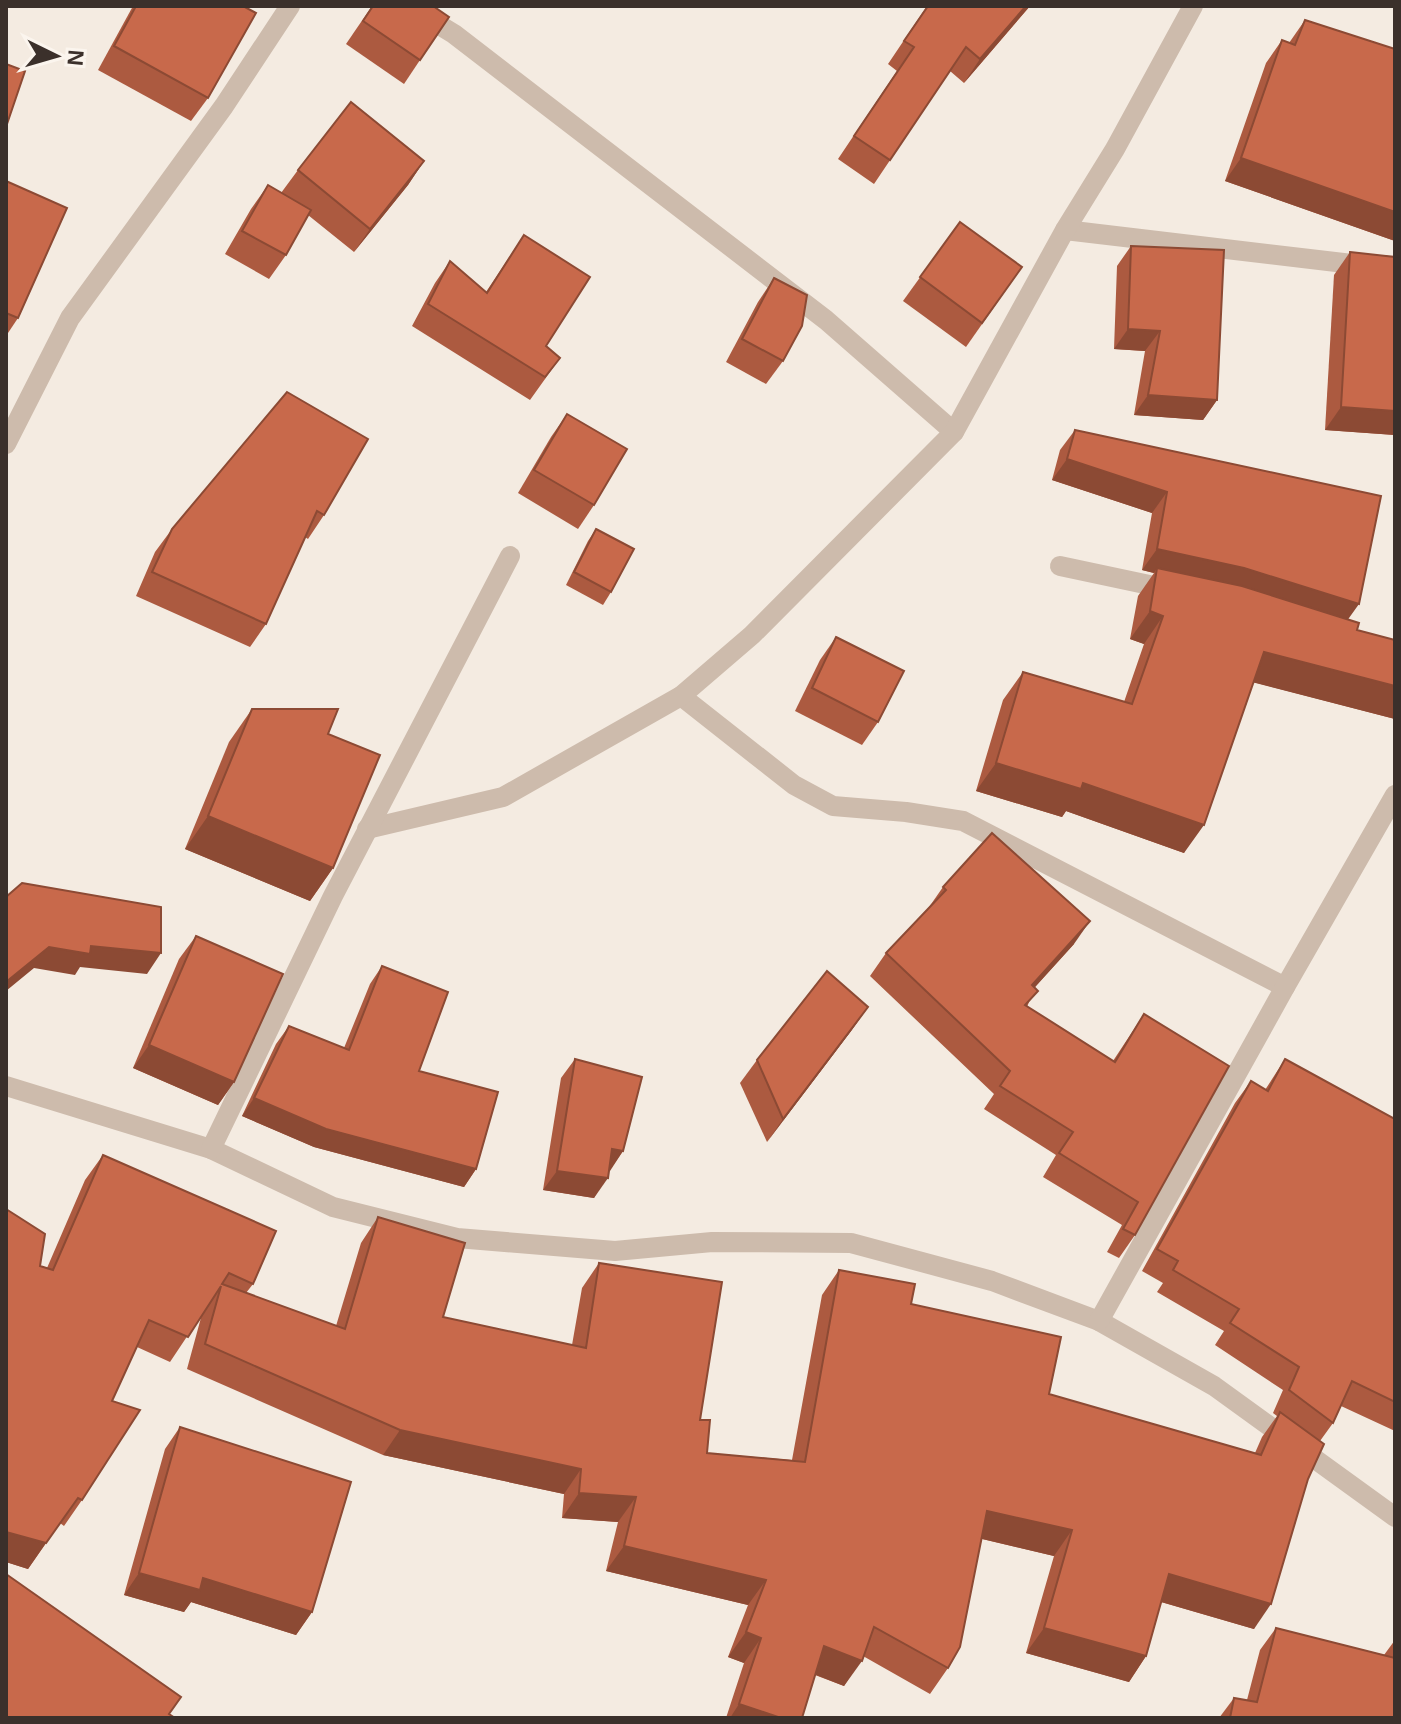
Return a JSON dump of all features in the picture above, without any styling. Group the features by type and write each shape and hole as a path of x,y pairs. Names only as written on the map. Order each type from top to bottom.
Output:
{"street":[{"path":"6,444 70,318 224,106 290,6"},
{"path":"408,6 454,34 826,320 954,432"},
{"path":"367,829 503,797 681,696 752,635 954,432 1193,6"},
{"path":"1065,230 1395,269"},
{"path":"211,1149 333,896 510,556"},
{"path":"1060,566 1196,595"},
{"path":"681,696 794,785 833,806 906,812 963,821 1285,987"},
{"path":"1099,1321 1395,795"},
{"path":"6,1086 211,1149 333,1207 457,1238 615,1251 712,1242 851,1243 992,1281 1099,1321 1214,1386 1395,1517"}],"building":[{"path":"136,6 243,6 256,13 208,98 114,46"},
{"path":"373,6 433,6 449,17 420,60 363,21"},
{"path":"928,6 1026,6 980,59 966,47 890,160 854,136 914,47 904,41"},
{"path":"1305,20 1395,49 1395,212 1241,158 1282,40 1295,45"},
{"path":"6,64 25,71 6,127"},
{"path":"351,102 424,161 370,229 298,170"},
{"path":"6,181 67,208 18,318 6,313"},
{"path":"268,185 311,210 286,255 242,231"},
{"path":"960,222 1022,267 982,323 920,277"},
{"path":"524,235 590,277 546,346 560,358 545,377 428,304 450,261 487,293"},
{"path":"1131,246 1224,250 1217,400 1148,395 1160,331 1128,329"},
{"path":"1350,252 1395,257 1395,411 1341,407"},
{"path":"774,278 807,295 802,326 783,361 742,339"},
{"path":"287,392 368,439 324,515 317,511 266,624 152,572 172,529"},
{"path":"567,414 627,449 594,505 534,470"},
{"path":"1075,430 1381,496 1359,604 1244,568 1157,549 1167,492 1067,459"},
{"path":"596,529 634,549 611,592 574,572"},
{"path":"1157,568 1242,586 1359,623 1357,630 1395,640 1395,686 1264,652 1204,825 1083,783 1081,789 996,763 1023,672 1132,704 1163,616 1150,611"},
{"path":"836,637 904,671 878,722 812,688"},
{"path":"252,709 338,709 328,734 380,755 333,868 208,816"},
{"path":"992,833 1090,921 1032,985 1038,991 1025,1005 1115,1062 1144,1014 1229,1066 1135,1235 1123,1229 1138,1202 1059,1153 1073,1132 1000,1086 1010,1071 886,953 946,890 943,887"},
{"path":"22,883 161,907 161,953 91,946 90,954 49,947 6,982 6,897"},
{"path":"196,936 283,974 234,1082 149,1045"},
{"path":"382,966 448,992 419,1071 498,1092 476,1169 326,1129 254,1098 289,1026 349,1050"},
{"path":"827,971 868,1007 783,1119 757,1060"},
{"path":"575,1059 642,1077 623,1151 612,1149 608,1178 557,1171"},
{"path":"1285,1059 1395,1119 1395,1402 1352,1381 1333,1423 1289,1390 1299,1367 1230,1323 1239,1309 1173,1270 1178,1261 1157,1249 1251,1081 1268,1091"},
{"path":"103,1155 276,1231 253,1284 229,1273 222,1284 345,1329 378,1217 465,1243 443,1317 586,1348 599,1263 722,1282 700,1420 710,1420 707,1453 805,1462 839,1270 915,1284 911,1304 1061,1337 1049,1394 1261,1455 1280,1412 1324,1444 1308,1479 1271,1604 1169,1574 1146,1656 1044,1628 1072,1530 987,1511 960,1647 948,1668 874,1627 862,1661 824,1646 802,1718 781,1718 739,1704 761,1638 746,1632 766,1580 624,1546 636,1497 579,1493 581,1469 400,1430 205,1344 221,1286 188,1337 149,1320 112,1401 140,1410 82,1500 78,1498 46,1543 6,1532 6,1209 45,1234 40,1266 53,1270"},
{"path":"180,1427 351,1482 312,1612 203,1578 200,1590 139,1573"},
{"path":"6,1574 181,1697 169,1714 175,1718 6,1718"},
{"path":"1276,1628 1395,1658 1395,1718 1230,1718 1234,1698 1257,1702"}]}
